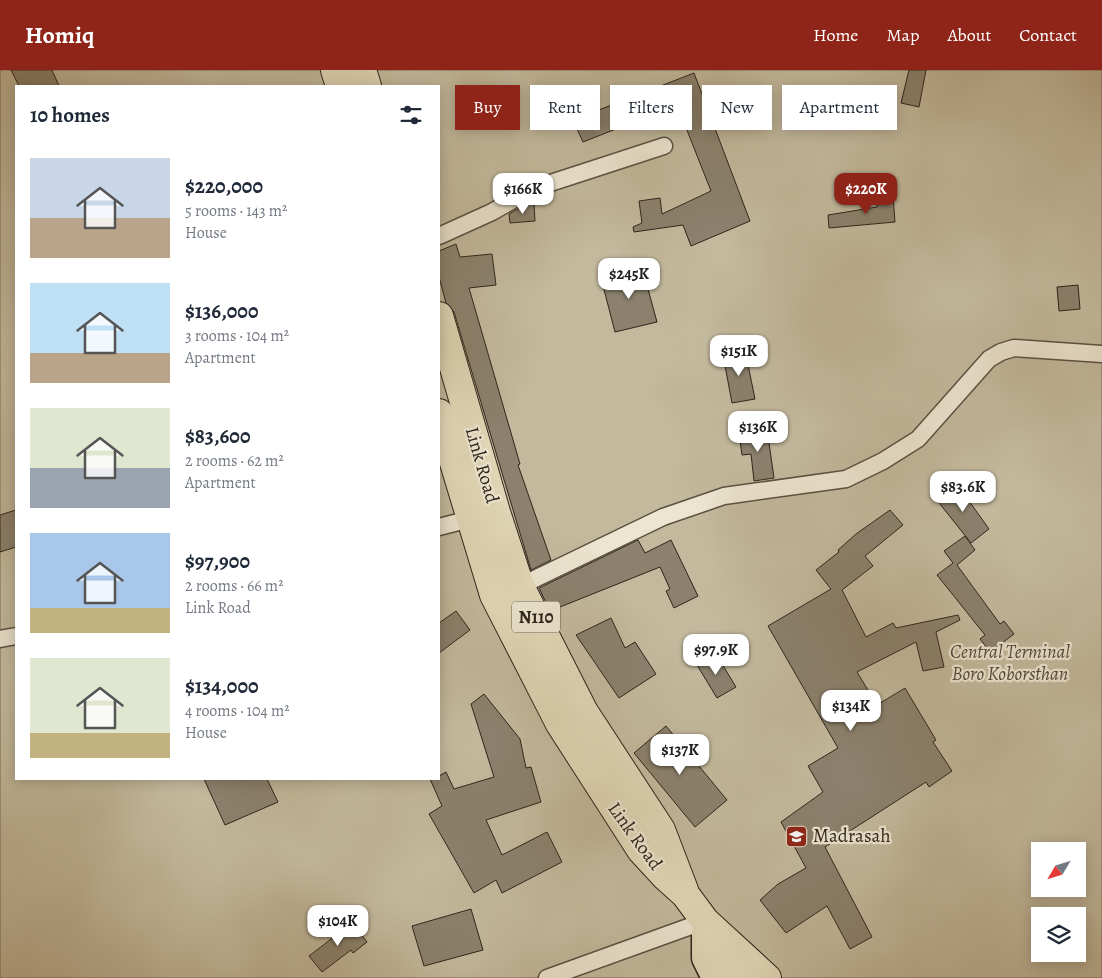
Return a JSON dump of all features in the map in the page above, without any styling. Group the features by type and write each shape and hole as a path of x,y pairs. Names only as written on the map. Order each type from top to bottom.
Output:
{"highway":[{"path":"335,70 340,85"},
{"path":"362,70 367,85"},
{"name":"Link Road","path":"440,319 496,512 520,586 584,712 661,830 685,894"},
{"name":"Link Road","path":"440,416 494,595 560,724 641,850 685,894"},
{"name":"N110","path":"685,894 705,922 767,978"}],"main road":[{"path":"705,922 704,958 715,978"},
{"path":"705,922 737,978"}],"street":[{"path":"440,236 492,212 532,189 664,146"},
{"path":"520,586 664,517 724,496 846,479 883,462 918,439 989,359 1000,352 1014,348 1102,354"},
{"path":"440,527 470,519"},
{"path":"0,638 15,636"},
{"path":"547,978 705,922"}],"green space":[{"name":"Central Terminal Boro Koborsthan","path":"0,70 1102,70 1102,978 0,978"}],"building":[{"path":"11,70 52,70 59,85 18,85"},
{"path":"909,70 926,70 919,107 901,103"},
{"path":"694,73 702,94 702,130 716,130 750,221 691,246 683,225 634,232 633,227 642,223 639,201 660,198 662,214 711,191 687,130 692,130 692,85 663,85"},
{"path":"610,106 610,130 613,130 583,142 578,130 600,130 600,110"},
{"path":"893,195 895,222 829,228 828,215 877,207 877,196"},
{"path":"534,204 535,221 510,223 509,214 525,205"},
{"path":"456,244 460,257 492,254 496,285 469,288 520,464 518,465 551,560 531,570 454,312 446,303 440,281 440,251"},
{"path":"642,267 657,322 615,332 601,278"},
{"path":"1078,285 1080,309 1059,311 1057,287"},
{"path":"745,350 755,399 732,403 723,355"},
{"path":"767,429 774,478 754,481 751,454 742,455 739,432"},
{"path":"956,483 989,529 971,543 936,499"},
{"path":"15,510 15,547 0,552 0,515"},
{"path":"890,510 903,525 865,556 873,566 842,590 866,637 893,623 896,628 958,615 960,620 936,632 944,667 923,671 916,642 857,672 877,705 905,688 936,740 933,742 952,771 929,787 926,782 825,847 872,937 850,949 827,906 786,933 760,900 778,884 806,868 781,822 823,792 808,766 838,748 768,626 831,589 816,570 839,552 838,550 856,534"},
{"path":"965,536 975,550 957,565 1000,624 1004,621 1014,634 990,652 980,639 985,635 937,575 953,563 944,551"},
{"path":"638,540 645,553 671,540 698,596 674,608 666,591 670,589 660,567 550,611 539,588"},
{"path":"456,611 470,630 440,652 440,622"},
{"path":"611,618 625,648 635,642 656,674 619,698 576,635"},
{"path":"716,654 736,687 717,698 697,665"},
{"path":"484,694 520,739 526,768 531,767 541,802 486,820 502,855 547,832 562,862 502,893 496,880 474,893 429,814 442,806 430,780 440,780 440,775 446,772 454,789 494,777 471,704"},
{"path":"666,726 727,800 695,827 634,753"},
{"path":"204,780 267,780 278,802 225,825"},
{"path":"471,909 483,950 424,966 412,926"},
{"path":"352,923 367,942 353,953 351,950 322,972 309,956"}],"place":[{"name":"Madrasah","path":"797,836"}]}
